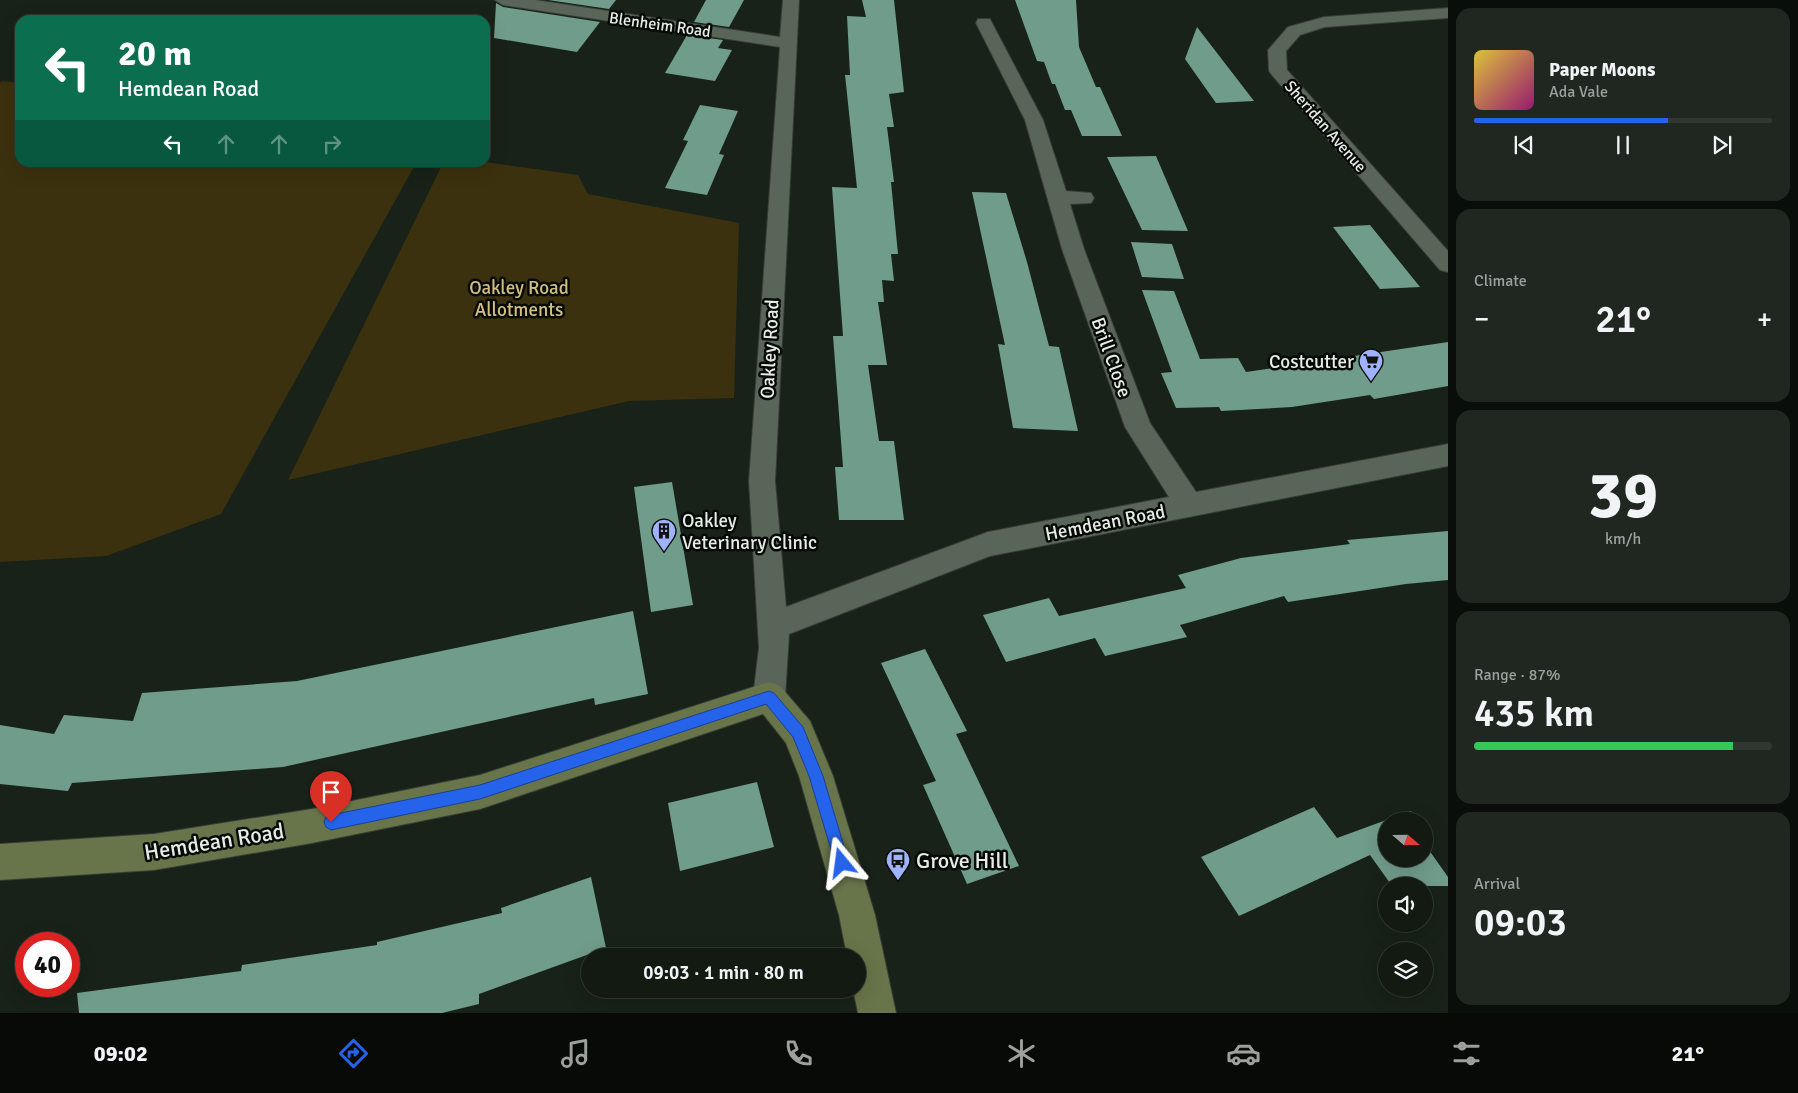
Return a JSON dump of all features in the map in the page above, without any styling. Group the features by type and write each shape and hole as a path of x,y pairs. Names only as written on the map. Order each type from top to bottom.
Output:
{"street":[{"name":"Blenheim Road","path":"502,0 788,43"},
{"name":"Oakley Road","path":"769,697 774,648 774,626 762,481 791,0"},
{"name":"Sheridan Avenue","path":"1448,13 1324,22 1294,31 1277,50 1278,71 1448,265"},
{"name":"Brill Close","path":"994,32 1034,120 1056,197 1138,427 1190,506"},
{"path":"1056,197 1084,198"},
{"name":"Hemdean Road","path":"774,626 988,544 1448,455"},
{"path":"769,697 798,732 816,776 858,916 877,1013"},
{"name":"Hemdean Road","path":"0,862 154,852 312,826 480,792 769,697"}],"green space":[{"path":"2,81 15,82 15,167 414,167 221,514 106,556 0,562 0,83"},
{"name":"Oakley Road Allotments","path":"490,163 578,175 588,194 739,223 734,398 629,401 288,480 441,167 490,167"}],"building":[{"path":"548,0 616,0 609,9"},
{"path":"706,0 744,0 729,27 694,22"},
{"path":"862,0 894,0 904,92 889,94 894,127 887,127 894,182 891,182 898,254 891,254 894,281 882,280 884,302 878,302 887,365 868,365 879,441 894,441 904,520 839,520 835,467 843,467 833,336 843,336 832,187 857,188 845,75 850,75 847,16 866,17"},
{"path":"1015,0 1076,0 1079,47 1096,87 1100,87 1122,136 1082,136 1071,110 1065,110 1044,62 1037,61"},
{"path":"496,3 503,7 600,22 577,52 494,38"},
{"path":"1197,27 1254,101 1216,103 1185,59"},
{"path":"687,35 723,40 718,48 732,50 715,81 665,73"},
{"path":"700,105 738,111 719,154 724,155 707,195 665,188 688,141 683,140"},
{"path":"1156,156 1188,231 1142,230 1107,157"},
{"path":"972,192 1006,193 1027,262 1049,346 1059,347 1078,431 1013,428 998,344 1005,345"},
{"path":"1370,225 1420,287 1380,289 1333,227"},
{"path":"1131,242 1172,244 1184,279 1142,277"},
{"path":"1142,290 1174,291 1200,359 1238,358 1246,372 1448,342 1448,386 1374,399 1370,395 1292,407 1221,411 1219,407 1176,408 1161,373 1172,372"},
{"name":"Oakley Veterinary Clinic","path":"672,482 693,605 651,612 634,487"},
{"path":"1448,531 1448,580 1406,584 1288,602 1284,596 1180,625 1187,637 1105,656 1095,638 1006,662 983,615 1049,598 1059,616 1186,588 1178,575 1241,558 1350,544 1347,540"},
{"path":"633,611 648,694 595,705 594,698 283,767 72,783 68,791 0,784 0,725 54,734 64,715 133,721 142,693 297,681"},
{"path":"925,649 967,731 956,734 1019,866 967,884 923,785 936,781 881,663"},
{"path":"757,782 774,847 680,871 668,803"},
{"path":"1314,807 1337,838 1378,823 1378,866 1370,855 1239,916 1201,857"},
{"path":"1433,856 1448,877 1448,886 1433,886 1433,877 1386,877 1379,868 1432,868"},
{"path":"591,877 606,948 581,948 581,957 479,994 479,1004 442,1013 79,1013 77,997 80,997 80,993 241,971 242,965 377,945 377,942 502,913 501,908"}],"place":[{"name":"Costcutter","path":"1371,382"},
{"name":"Oakley Veterinary Clinic","path":"664,552"},
{"name":"Grove Hill","path":"898,881"}],"route":[{"path":"331,822 480,792 769,697 798,732 816,776 842,863"}]}
